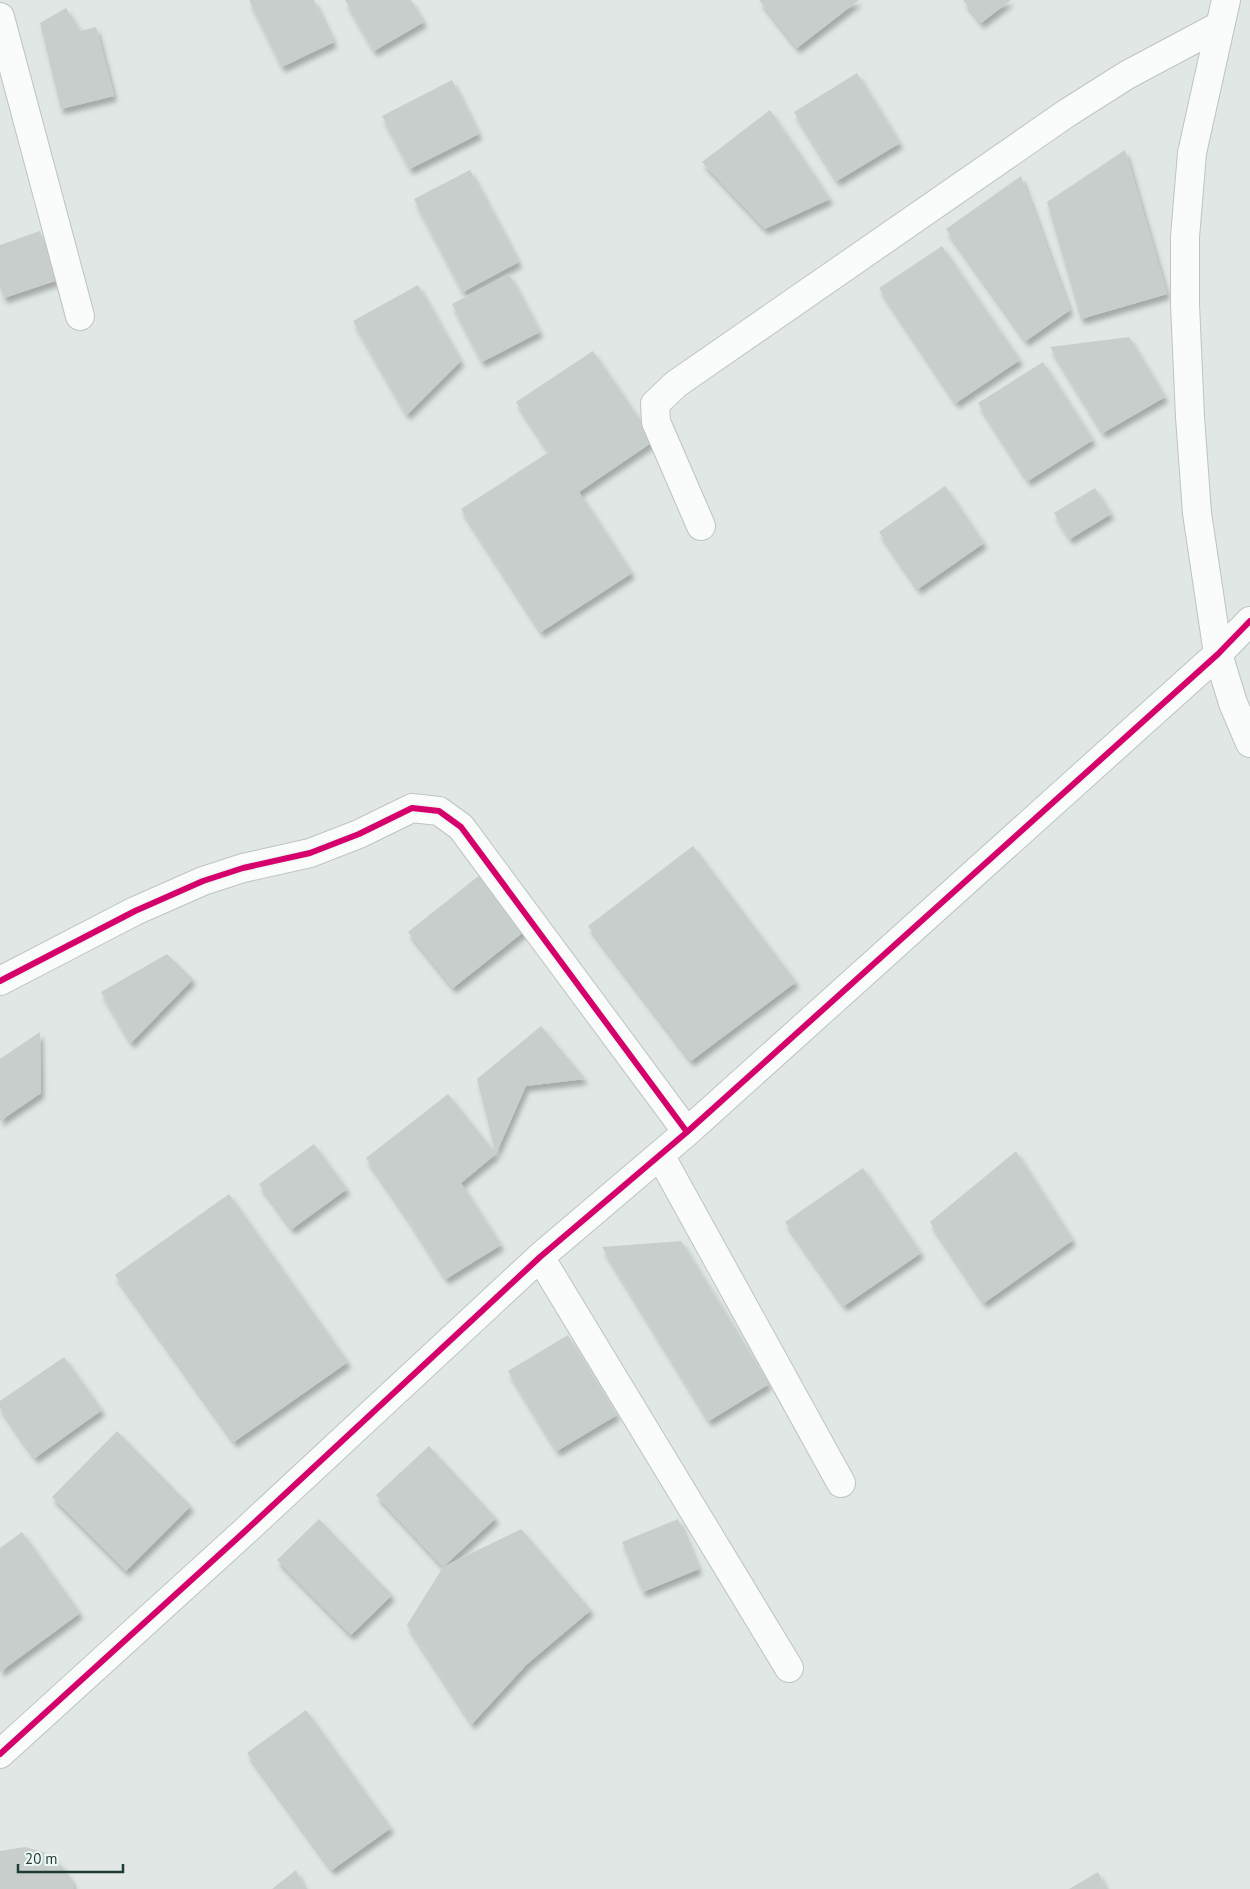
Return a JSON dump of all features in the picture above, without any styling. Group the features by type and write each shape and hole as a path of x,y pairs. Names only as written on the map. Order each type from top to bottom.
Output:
{"street":[{"path":"702,526 656,422 655,404 676,384 1067,113 1222,13"},
{"path":"1222,13 1192,152 1185,237 1189,398 1197,513 1218,654 1232,703 1250,743"},
{"path":"0,16 80,316"},
{"path":"0,1754 242,1534 540,1257 687,1132 1218,654 1250,621"},
{"path":"0,981 135,911 203,881 243,868 310,853 359,834 412,808 439,811 461,827 687,1132"},
{"path":"660,1155 841,1483"},
{"path":"540,1257 789,1668"}],"building":[{"path":"249,0 314,0 334,42 282,67"},
{"path":"345,0 411,0 424,22 374,51"},
{"path":"759,0 859,0 797,48"},
{"path":"963,0 1011,0 981,23"},
{"path":"66,8 80,31 96,27 114,96 61,109 40,23"},
{"path":"857,73 900,143 837,181 794,112"},
{"path":"452,80 479,134 410,169 382,116"},
{"path":"770,110 830,199 765,229 702,162"},
{"path":"1125,150 1167,294 1081,319 1047,202"},
{"path":"470,170 519,262 463,292 414,199"},
{"path":"1021,176 1070,310 1026,341 946,229"},
{"path":"40,231 58,280 4,298 0,287 0,245"},
{"path":"942,246 1020,360 956,403 879,288"},
{"path":"509,274 540,332 482,362 452,304"},
{"path":"418,285 461,361 407,415 353,321"},
{"path":"1129,337 1165,397 1103,433 1050,347"},
{"path":"593,351 654,441 579,492 632,573 541,632 461,509 549,452 516,402"},
{"path":"1043,362 1093,440 1028,481 978,403"},
{"path":"945,486 984,543 918,589 879,532"},
{"path":"1095,488 1111,514 1070,539 1054,513"},
{"path":"693,846 796,982 691,1061 588,926"},
{"path":"486,870 531,926 453,988 408,932"},
{"path":"167,954 193,979 131,1043 101,992"},
{"path":"541,1026 585,1079 526,1086 496,1154 477,1079"},
{"path":"40,1032 41,1093 0,1121 0,1059"},
{"path":"448,1094 496,1154 461,1183 501,1245 446,1279 407,1217 366,1158"},
{"path":"314,1144 347,1189 292,1229 259,1184"},
{"path":"1016,1151 1073,1240 984,1303 930,1222"},
{"path":"863,1168 921,1253 844,1306 785,1222"},
{"path":"229,1194 348,1362 234,1442 115,1275"},
{"path":"681,1241 769,1384 709,1421 602,1247"},
{"path":"568,1335 617,1415 557,1451 508,1371"},
{"path":"64,1357 102,1410 35,1458 0,1408 0,1401"},
{"path":"117,1431 191,1506 126,1571 52,1497"},
{"path":"429,1446 496,1518 443,1567 376,1495"},
{"path":"319,1519 392,1595 351,1635 277,1560"},
{"path":"678,1519 699,1569 643,1592 622,1542"},
{"path":"521,1529 591,1610 526,1665 472,1724 407,1625 443,1567"},
{"path":"22,1532 80,1613 0,1672 0,1548"},
{"path":"306,1710 391,1828 332,1870 247,1753"},
{"path":"25,1847 43,1852 59,1863 71,1879 74,1889 0,1889 0,1851"},
{"path":"296,1870 305,1889 272,1889"},
{"path":"1098,1872 1106,1889 1069,1889"}],"cycle path":[{"path":"0,1754 242,1534 540,1257 687,1132 1218,654 1250,621"},
{"path":"0,981 135,911 203,881 243,868 310,853 359,834 412,808 439,811 461,827 687,1132"}]}
